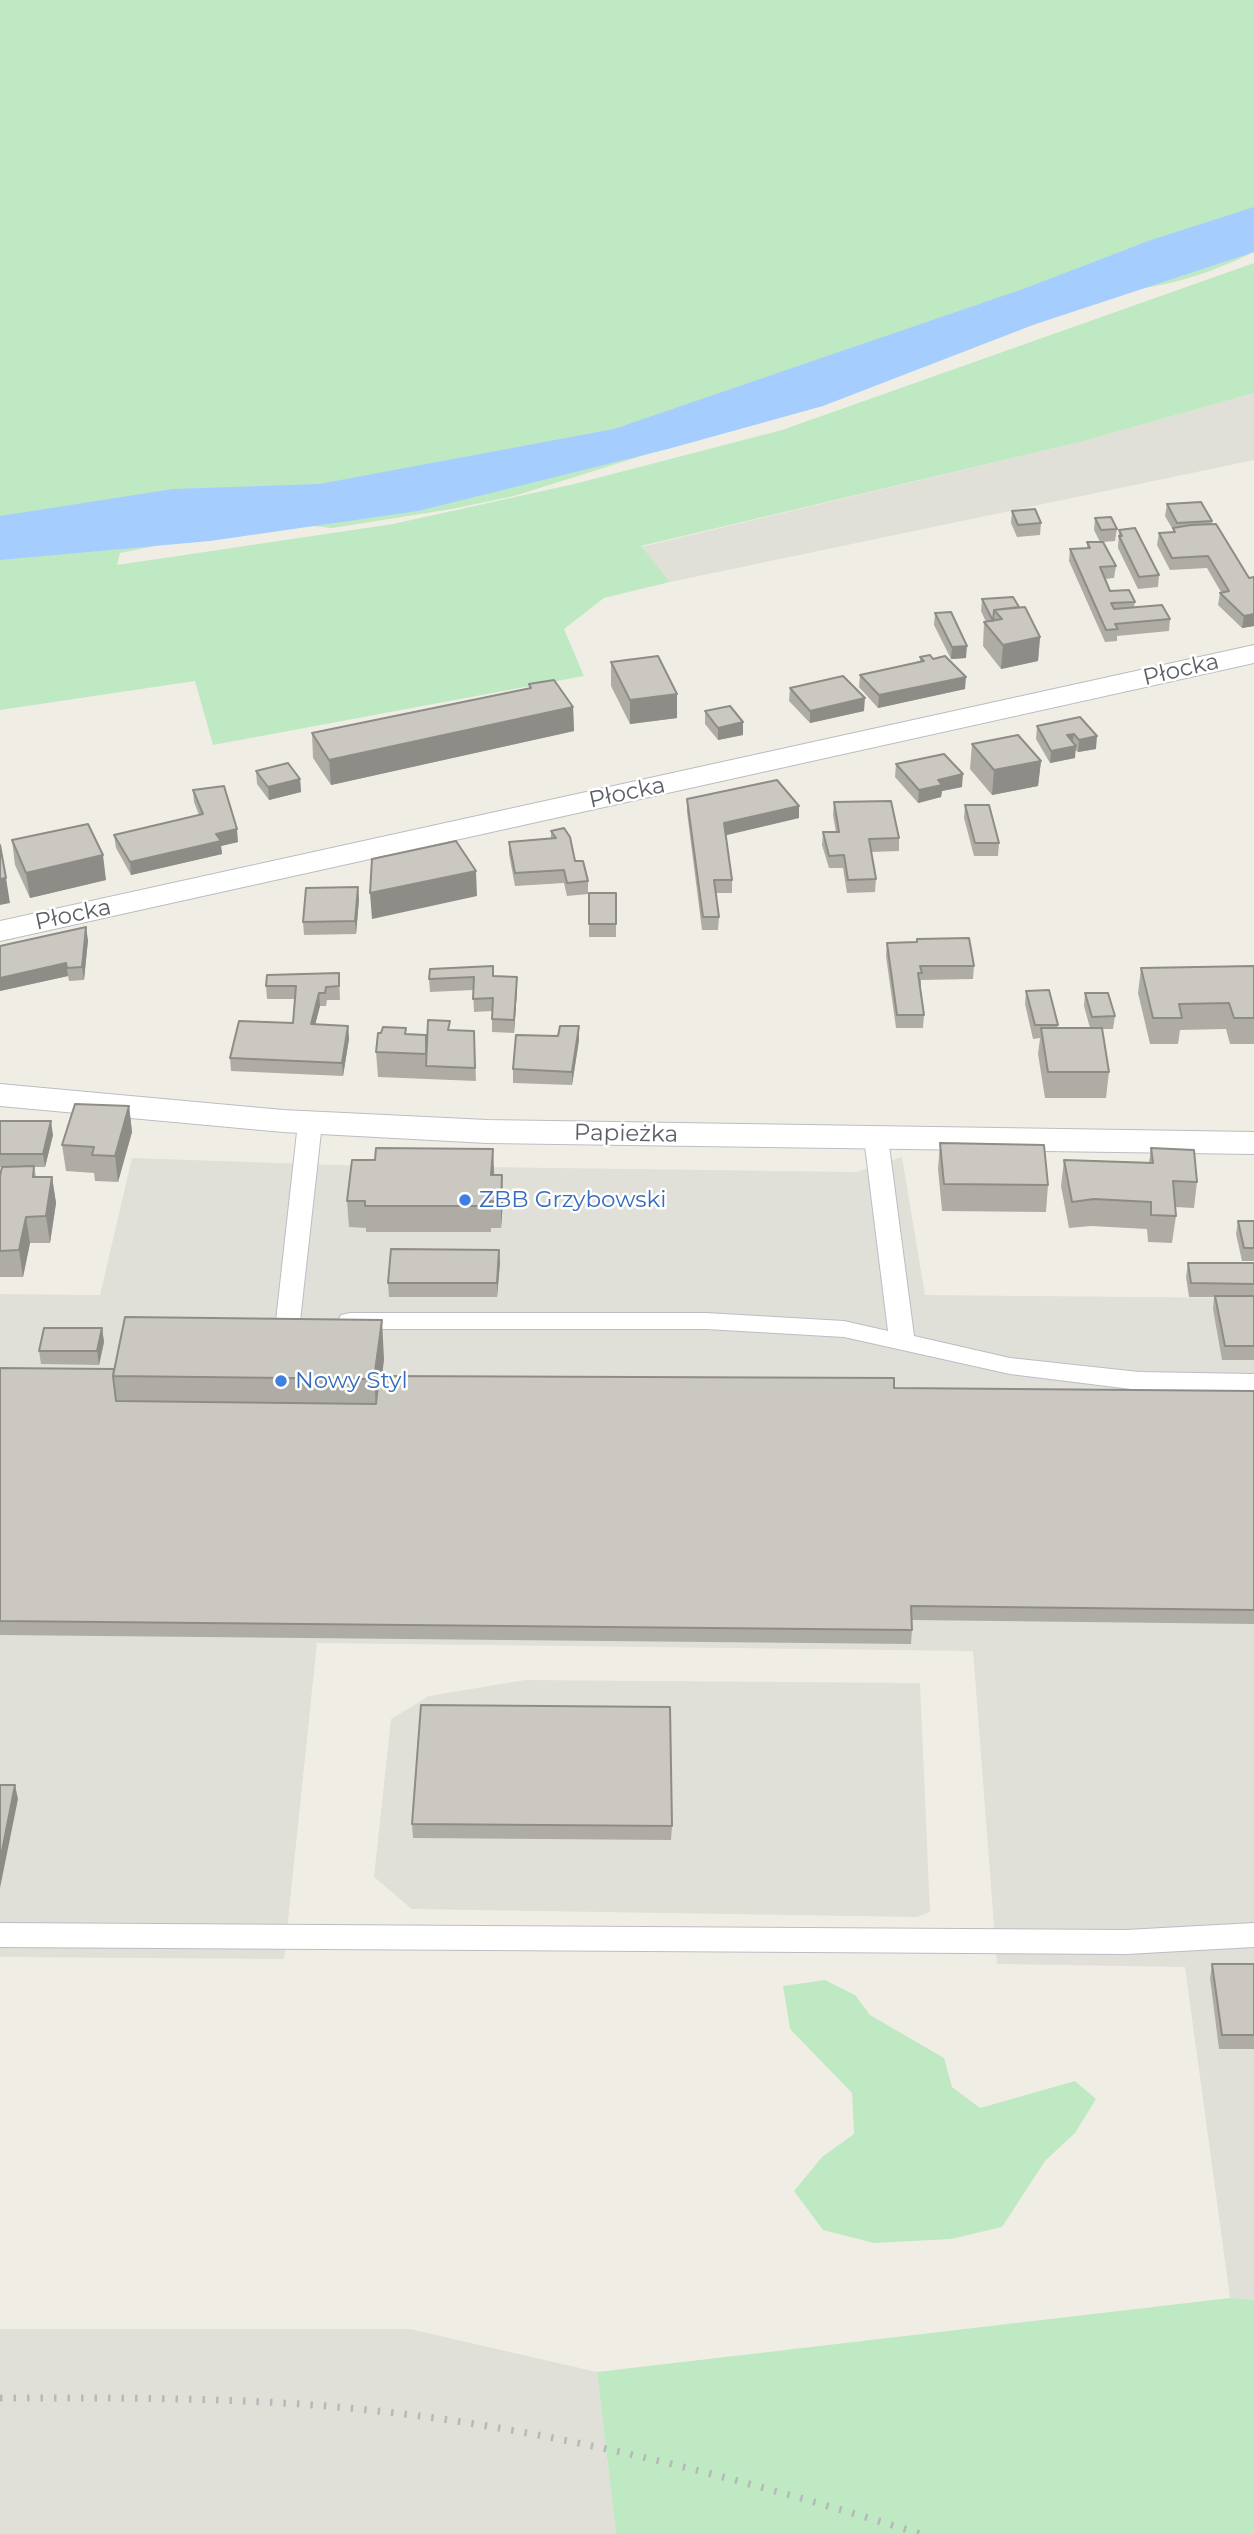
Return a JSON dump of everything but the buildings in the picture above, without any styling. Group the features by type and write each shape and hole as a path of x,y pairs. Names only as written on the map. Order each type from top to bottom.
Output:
{"street":[{"name":"Płocka","path":"0,931 1254,653"},
{"name":"Papieżka","path":"0,1095 200,1116 310,1124 487,1131 1254,1143"}],"lane":[{"path":"289,1321 310,1124"},
{"path":"876,1138 902,1342"},
{"path":"261,1321 706,1321 844,1329 1010,1366 1139,1381 1254,1383"},
{"path":"0,1935 1126,1942 1254,1935"}],"shaded area":[{"path":"1254,393 1254,460 670,582 641,547 1080,442"},
{"path":"902,1157 925,1295 1254,1298 1254,2315 1230,2298 1185,1967 997,1964 973,1651 317,1643 284,1959 0,1957 0,1294 100,1295 132,1158 335,1165 856,1172"},
{"path":"525,1680 920,1683 930,1912 917,1917 412,1909 374,1877 391,1719 429,1696"},
{"path":"0,2329 410,2329 597,2372 616,2534 0,2534"}],"green space":[{"path":"0,0 1254,0 1254,252 1183,280 1108,293 731,428 514,496 332,528 272,522 120,553 117,565 393,524 574,484 782,430 1254,263 1254,393 1080,442 641,546 670,582 604,598 564,629 584,676 213,745 195,681 0,710"},
{"path":"825,1980 855,1995 870,2015 944,2058 952,2087 980,2108 1075,2081 1096,2099 1075,2133 1045,2161 1002,2227 951,2239 874,2243 823,2230 794,2191 822,2157 854,2134 852,2093 790,2029 783,1986"},
{"path":"1230,2298 1254,2300 1254,2534 616,2534 597,2372"}],"water":[{"path":"1254,207 1254,252 1033,325 823,406 668,449 418,511 210,541 0,560 0,516 173,489 319,484 614,429 1023,289 1151,240"}],"railway":[{"path":"0,2398 270,2402 431,2417 643,2457 783,2493 921,2534"}],"place":[{"name":"ZBB Grzybowski","path":"465,1200"},
{"name":"Nowy Styl","path":"281,1381"}]}
